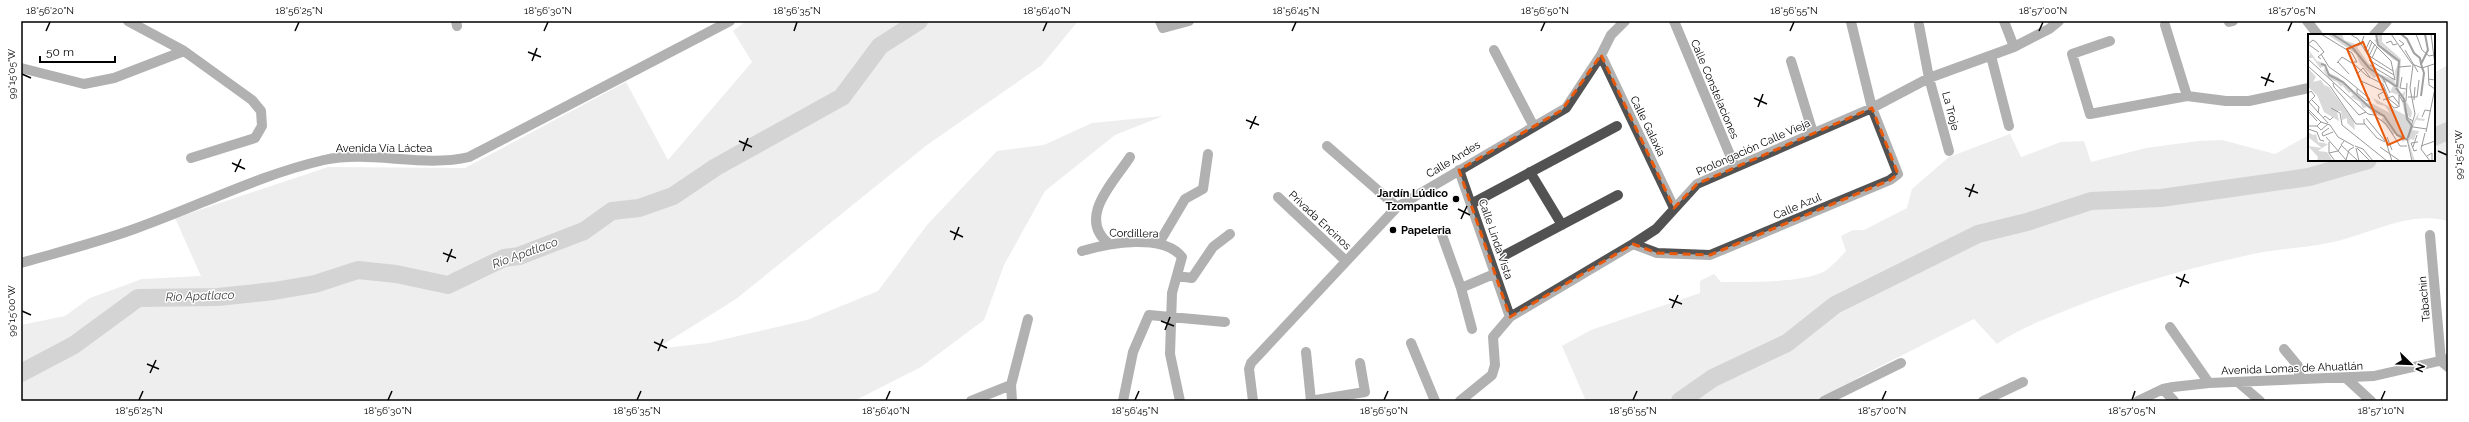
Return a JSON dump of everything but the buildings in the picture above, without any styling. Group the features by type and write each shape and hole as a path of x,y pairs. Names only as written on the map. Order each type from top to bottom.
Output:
{"street":[{"path":"128,21 184,51 252,100 261,111 262,126 255,138 191,158"},
{"name":"Avenida Vía Láctea","path":"21,263 135,229 281,172 325,160 398,158 433,160 468,157 730,21"},
{"path":"1162,24 1189,21"},
{"name":"Calle Andes","path":"1253,401 1249,369 1251,363 1397,207 1533,125 1566,108 1611,35 1625,21"},
{"name":"Calle Constelaciones","path":"1674,21 1735,167"},
{"path":"2004,21 2014,47"},
{"name":"Prolongación Calle Vieja","path":"1460,401 1492,376 1495,365 1493,337 1510,317 1656,229 1698,184 1872,108 1929,78 2014,47 2049,29 2059,21"},
{"path":"2307,21 2317,34"},
{"path":"2375,34 2387,21"},
{"path":"1851,22 1872,108"},
{"name":"La Troje","path":"1919,25 1929,78 1949,151"},
{"path":"2165,25 2187,96"},
{"path":"2110,41 2072,54 2090,114 2187,96 2226,101 2248,101 2308,88"},
{"path":"1494,50 1533,125"},
{"path":"21,68 84,84 114,78 184,51"},
{"name":"Calle Galaxia","path":"1600,55 1674,208"},
{"path":"1990,56 2009,126"},
{"path":"1791,61 1813,133"},
{"name":"Calle Azul","path":"1633,244 1657,254 1710,255 1890,180 1898,174 1897,168 1872,108"},
{"path":"1471,204 1618,126"},
{"path":"1327,146 1397,207"},
{"path":"1159,243 1185,199 1203,189 1208,154"},
{"path":"1108,243 1101,237 1095,222 1098,205 1130,157"},
{"name":"Calle Linda Vista","path":"1458,170 1510,317"},
{"path":"1530,172 1562,225"},
{"path":"1505,255 1618,195"},
{"name":"Privada Encinos","path":"1278,198 1346,261"},
{"path":"1180,401 1170,354 1172,292 1177,276 1192,278 1213,248 1230,234"},
{"path":"1442,235 1461,288 1472,329"},
{"name":"Tabachin","path":"2430,235 2446,362"},
{"name":"Cordillera","path":"1082,251 1108,243 1159,243 1177,251 1182,257 1177,276"},
{"path":"1461,288 1494,274"},
{"path":"1123,401 1133,352 1149,315 1225,322"},
{"path":"1012,401 1011,385 1028,319"},
{"path":"2170,327 2209,383"},
{"path":"1411,343 1435,401"},
{"path":"2284,349 2298,366 2300,379"},
{"path":"1306,352 1311,401 1346,399 1365,392 1360,363"},
{"name":"Avenida Lomas de Ahuatlán","path":"2138,401 2163,389 2209,383 2374,376 2446,362"},
{"path":"1824,401 1901,363"},
{"path":"2346,378 2371,401"},
{"path":"1983,401 2023,382"},
{"path":"2238,382 2260,401"},
{"path":"971,401 1011,385"},
{"path":"2163,389 2174,401"}],"highlighted area":[{"path":"1601,55 1674,208 1697,184 1872,108 1898,174 1890,180 1710,255 1657,253 1633,244 1510,317 1459,170 1562,110"}],"shaded area":[{"path":"746,21 1078,21 1042,65 927,145 736,299 656,349 708,343 807,320 878,291 927,225 997,151 1044,145 1092,123 1163,116 1115,135 1045,191 1004,265 984,320 921,367 854,401 21,401 21,325 65,316 90,298 142,279 201,276 175,218 328,167 465,168 626,82 668,160 752,62 733,31"},
{"path":"2448,65 2448,221 2433,218 2403,221 2343,240 2253,254 2182,271 2135,285 2090,301 2031,325 1997,344 1974,319 1861,376 1821,401 1586,401 1562,346 1591,330 1700,293 1700,281 1714,274 1721,282 1759,282 1801,278 1813,276 1823,272 1846,251 1841,236 1853,230 1864,230 1907,208 1912,189 1949,157 2010,134 2021,157 2061,142 2084,141 2091,162 2146,148 2198,141 2222,140 2275,154 2308,136 2308,161 2435,161 2435,72"}],"waterway":[{"name":"Rio Apatlaco","path":"21,373 74,345 138,298 218,297 274,291 315,284 358,270 396,274 448,285 504,258 519,256 584,231 612,211 639,208 673,196 716,167 842,97 880,46 919,21"},
{"path":"2435,137 2448,131"},
{"path":"1680,401 1713,378 1787,343 1835,305 1978,234 2027,222 2091,201 2161,198 2309,177 2365,161"}],"place":[{"name":"Jardín Lúdico Tzompantle","path":"1456,199"},
{"name":"Papeleria","path":"1393,230"}]}
